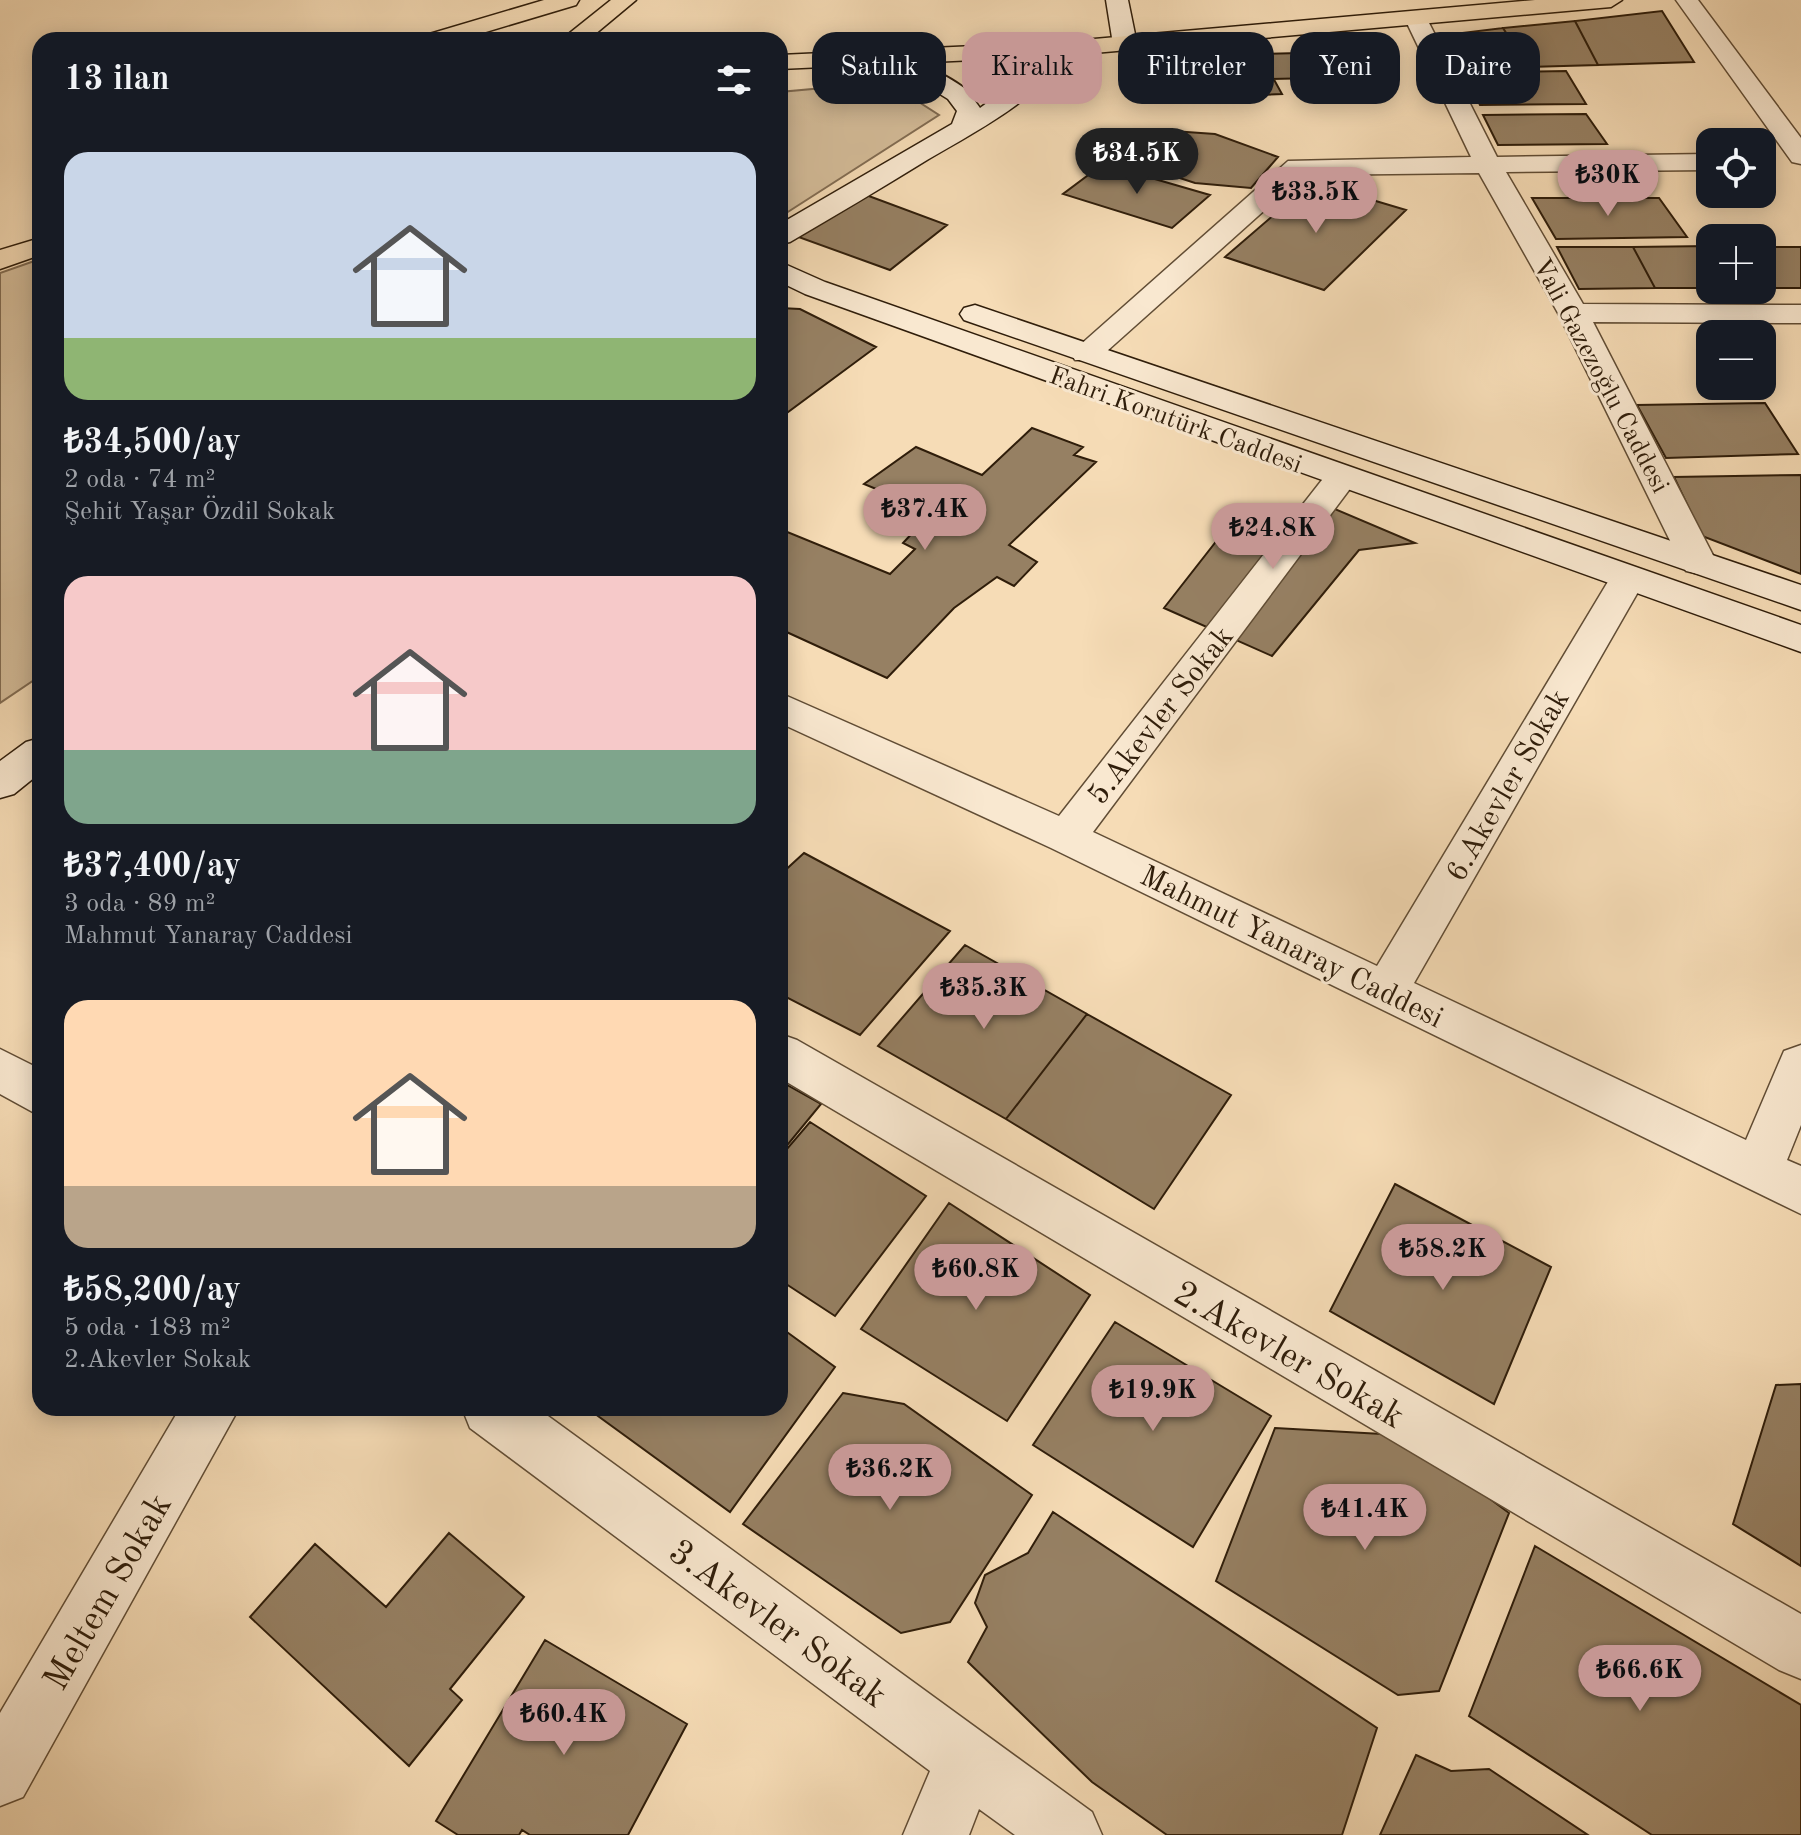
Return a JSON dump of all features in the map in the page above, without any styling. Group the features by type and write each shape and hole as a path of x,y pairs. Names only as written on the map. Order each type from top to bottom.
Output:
{"main road":[{"path":"461,32 568,0"},
{"path":"583,32 625,0"},
{"path":"1265,32 1611,0"},
{"path":"788,62 812,61"},
{"path":"0,233 32,223"},
{"path":"0,260 32,249"}],"street":[{"path":"1117,0 1123,32"},
{"path":"1687,0 1792,159"},
{"name":"Vali Gazezoğlu Caddesi","path":"1416,19 1487,163 1573,313 1699,563"},
{"path":"946,89 957,94 969,111 964,126"},
{"path":"788,231 1004,104"},
{"path":"1086,353 1297,167 1696,162"},
{"name":"Fahri Korutürk Caddesi","path":"788,256 842,268 1801,598"},
{"name":"Fahri Korutürk Caddesi","path":"788,275 815,288 1341,478 1801,639"},
{"path":"1573,313 1801,314"},
{"name":"5.Akevler Sokak","path":"1066,837 1341,478"},
{"name":"6.Akevler Sokak","path":"1385,992 1628,578"},
{"name":"Mahmut Yanaray Caddesi","path":"788,711 1066,837 1801,1191"},
{"path":"0,783 32,758"},
{"name":"2.Akevler Sokak","path":"788,1059 1801,1648"},
{"path":"1758,1171 1801,1065"},
{"path":"0,1069 32,1090"},
{"name":"Meltem Sokak","path":"0,1774 206,1416"},
{"name":"3.Akevler Sokak","path":"501,1416 1069,1835"},
{"path":"936,1835 967,1760"}],"shaded area":[{"path":"812,89 812,104 922,104 939,115 788,212 788,91"},
{"path":"32,262 32,681 0,703 0,273"}],"building":[{"path":"1662,11 1694,62 1598,65 1575,21"},
{"path":"1575,21 1598,65 1540,67 1540,32 1506,32 1503,28"},
{"path":"1503,28 1506,32 1470,32"},
{"path":"1290,53 1290,79 1274,79 1274,54"},
{"path":"1566,71 1586,104 1480,105 1540,104 1540,72"},
{"path":"1274,80 1282,94 1274,94"},
{"path":"1586,114 1607,144 1498,145 1483,115"},
{"path":"1144,129 1215,134 1278,157 1251,188 1195,183 1109,155"},
{"path":"1103,164 1210,195 1172,228 1063,194"},
{"path":"1312,182 1406,210 1324,290 1225,257"},
{"path":"858,192 947,225 890,270 793,235"},
{"path":"1532,198 1659,198 1687,237 1556,239"},
{"path":"1696,246 1696,288 1655,288 1633,247"},
{"path":"1557,247 1633,247 1655,288 1579,289"},
{"path":"1776,247 1801,247 1801,288 1776,288"},
{"path":"788,308 800,309 876,347 788,412"},
{"path":"1765,403 1798,454 1666,458 1637,405"},
{"path":"1032,428 1083,447 1074,455 1096,462 1009,545 1037,562 1014,586 997,577 954,608 887,678 788,633 788,532 890,574 915,549 903,543 932,512 864,484 916,447 982,475"},
{"path":"1801,475 1801,574 1702,536 1674,477"},
{"path":"1323,504 1415,543 1359,550 1272,656 1164,608 1243,507"},
{"path":"804,853 950,931 860,1035 788,998 788,868"},
{"path":"965,945 1087,1014 1006,1119 878,1046"},
{"path":"1087,1014 1231,1095 1154,1209 1006,1119"},
{"path":"788,1085 821,1104 788,1144"},
{"path":"810,1122 926,1196 835,1316 788,1285 788,1148"},
{"path":"1395,1184 1551,1267 1494,1404 1330,1311"},
{"path":"949,1203 1090,1295 1007,1421 861,1329"},
{"path":"1115,1322 1271,1416 1193,1547 1033,1445"},
{"path":"788,1333 835,1367 730,1512 598,1416 788,1416"},
{"path":"1801,1384 1801,1566 1733,1524 1776,1385"},
{"path":"843,1393 904,1404 1032,1495 950,1622 901,1633 743,1524"},
{"path":"1275,1428 1382,1434 1459,1476 1509,1513 1439,1691 1398,1695 1216,1581"},
{"path":"1053,1512 1377,1728 1342,1835 1167,1835 1092,1782 968,1662 987,1627 975,1603 985,1575 1028,1553"},
{"path":"449,1533 524,1597 450,1689 462,1700 409,1766 250,1617 315,1544 386,1607"},
{"path":"1535,1546 1801,1705 1801,1835 1652,1835 1469,1716"},
{"path":"545,1640 687,1724 628,1835 530,1835 522,1830 519,1835 458,1835 436,1821"},
{"path":"1416,1755 1451,1771 1489,1769 1588,1835 1380,1835"}]}
